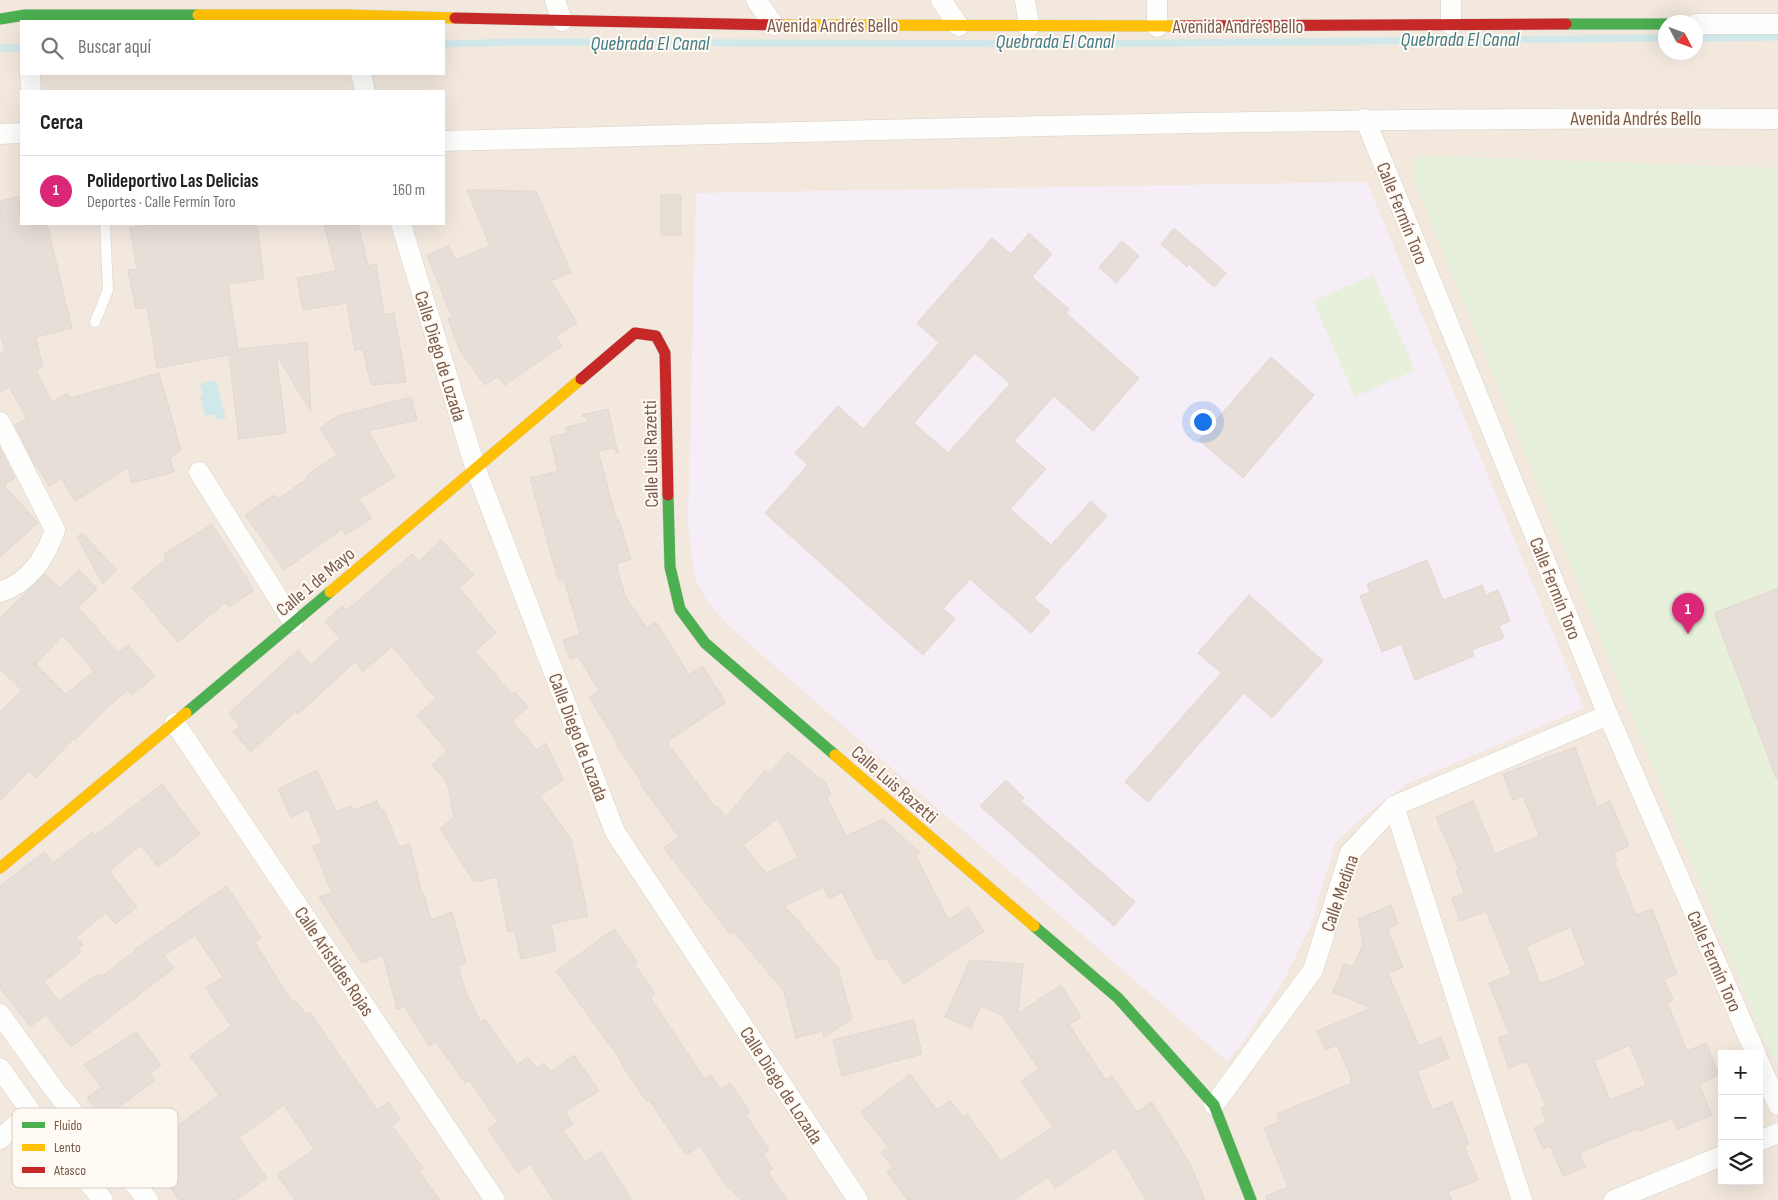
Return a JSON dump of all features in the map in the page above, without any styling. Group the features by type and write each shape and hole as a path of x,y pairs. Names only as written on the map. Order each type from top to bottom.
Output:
{"street":[{"path":"555,0 562,21"},
{"path":"756,0 774,25"},
{"path":"940,0 959,26"},
{"path":"1025,0 1029,27"},
{"path":"1157,0 1157,27"},
{"path":"1451,0 1451,25"},
{"name":"Avenida Andrés Bello","path":"0,19 23,12 345,12 562,21 774,25 1157,27 1658,24"},
{"path":"1703,24 1778,24"},
{"path":"30,75 31,90"},
{"path":"361,75 365,90"},
{"name":"Avenida Andrés Bello","path":"445,141 1365,119 1778,118"},
{"name":"Calle Fermín Toro","path":"1365,119 1608,715 1754,1050"},
{"path":"0,134 20,133"},
{"name":"Calle Diego de Lozada","path":"401,225 476,466 615,832 858,1200"},
{"name":"Calle 1 de Mayo","path":"0,868 175,723 635,333 656,336"},
{"name":"Calle Luis Razetti","path":"656,336 665,353 670,567 680,609 705,643 1118,998 1214,1105 1251,1200"},
{"path":"0,422 55,530 47,551 30,575 12,588 0,592"},
{"path":"199,472 293,622"},
{"name":"Calle Medina","path":"1214,1105 1314,970 1350,853 1394,806 1608,715"},
{"name":"Calle Arístides Rojas","path":"175,723 495,1200"},
{"path":"1394,806 1522,1200"},
{"path":"0,1014 70,1108"},
{"path":"0,1068 28,1108"},
{"path":"1763,1071 1778,1105"},
{"path":"0,1138 12,1128"},
{"path":"1761,1140 1778,1133"},
{"path":"1614,1200 1718,1158"},
{"path":"93,1188 103,1200"},
{"path":"138,1188 148,1200"}],"lane":[{"path":"95,322 108,290 105,225"}],"shaded area":[{"path":"0,0 1778,0 1778,1200 0,1200"},
{"path":"1367,182 1584,708 1407,784 1369,812 1335,843 1311,925 1285,978 1244,1041 1227,1061 730,627 708,603 695,578 688,525 696,193"}],"green space":[{"path":"1420,157 1778,168 1778,1064 1771,1057 1414,180 1412,166"},
{"path":"1373,275 1415,370 1355,397 1313,301"}],"water":[{"path":"216,380 226,418 217,420 215,414 205,416 200,397 203,396 200,384"}],"building":[{"path":"467,190 536,191 571,272 551,281 577,323 556,336 562,346 505,385 498,376 485,385 461,352 448,319 452,317 427,255 449,246 455,260 490,246"},
{"path":"661,195 681,195 681,235 661,235"},
{"path":"20,196 20,225 47,225 72,328 36,337 44,366 36,371 52,402 67,393 70,398 159,373 181,450 170,458 174,472 132,483 128,468 75,501 61,478 49,486 36,466 15,425 27,418 9,387 0,392 0,354 5,352 0,334 0,201"},
{"path":"146,225 257,225 264,279 228,284 238,349 307,342 311,412 276,354 286,433 239,439 229,355 157,368 147,307 136,309 128,270 137,269 130,228"},
{"path":"324,225 358,225 368,266 376,264 384,315 394,313 406,382 371,385 363,349 355,350 347,303 303,310 297,278 336,271"},
{"path":"1174,228 1226,273 1214,287 1189,264 1187,267 1161,244"},
{"path":"1029,233 1052,254 1032,277 1069,309 1066,313 1139,378 1093,431 1054,396 1014,441 1046,469 1010,509 1051,545 1091,501 1107,516 1034,598 1050,612 1031,633 970,579 943,609 955,619 923,655 765,513 808,465 795,453 838,406 863,429 939,343 917,323 992,238 1011,254","holes":["975,353 1010,384 948,453 914,423"]},
{"path":"1122,241 1139,256 1116,283 1099,267"},
{"path":"1271,357 1314,395 1243,478 1199,440"},
{"path":"411,397 417,420 368,431 395,477 359,499 372,518 346,535 342,529 284,570 245,515 274,495 278,499 308,478 307,475 337,455 320,428 337,416"},
{"path":"608,409 618,454 613,448 598,451 617,521 619,520 631,559 616,564 625,596 647,628 656,622 689,675 702,666 726,702 668,741 668,744 716,808 718,807 726,817 765,770 769,774 788,752 826,783 831,795 827,797 846,836 883,819 920,853 915,855 949,920 968,907 984,931 904,984 886,958 877,960 842,892 829,899 823,887 785,906 838,968 852,1019 824,1037 823,1031 796,1038 784,991 733,931 730,934 664,848 679,837 640,784 642,782 615,743 617,742 589,697 599,691 578,656 570,659 563,640 580,634 564,579 558,580 530,478 558,471 550,437 567,433 566,427 589,422 582,415","holes":["778,818 798,858 766,873 743,845"]},
{"path":"0,448 15,478 4,485 38,523 0,557"},
{"path":"212,524 254,590 229,607 226,602 178,642 132,587 166,559 164,554"},
{"path":"82,533 117,570 103,584 77,537"},
{"path":"441,540 474,575 459,588 496,633 475,651 512,694 515,692 528,707 512,721 537,750 546,743 563,780 540,796 571,839 588,916 551,924 556,951 521,959 515,931 508,932 497,877 474,882 440,829 454,817 447,782 432,765 447,751 417,715 436,699 392,646 363,672 355,662 298,714 296,711 251,752 233,732 240,726 229,713 298,650 311,665 340,638 325,622 342,606 346,611 412,554 419,561"},
{"path":"1427,560 1443,600 1482,585 1486,595 1498,590 1510,621 1499,626 1504,638 1472,650 1474,656 1415,680 1401,644 1382,652 1360,596 1370,592 1367,584"},
{"path":"79,570 97,589 78,607 118,653 128,645 155,676 132,695 128,690 100,713 36,778 29,771 0,801 0,712 22,690 0,669 0,618 45,574 60,588","holes":["63,635 94,671 66,694 36,664"]},
{"path":"1778,588 1778,778 1776,778 1714,613"},
{"path":"1249,595 1323,661 1272,718 1244,693 1148,802 1125,782 1221,673 1198,653"},
{"path":"1575,747 1597,807 1610,801 1629,846 1613,853 1617,860 1614,861 1636,915 1652,909 1677,974 1664,979 1673,1000 1667,1002 1687,1051 1706,1043 1718,1073 1718,1075 1699,1084 1712,1115 1677,1130 1672,1118 1640,1131 1639,1128 1579,1153 1585,1167 1563,1176 1550,1146 1543,1149 1534,1128 1547,1122 1541,1108 1546,1106 1527,1061 1509,1068 1498,1038 1509,1034 1489,983 1512,974 1486,911 1460,921 1452,898 1464,893 1456,871 1459,870 1436,817 1473,801 1495,854 1539,836 1523,796 1513,800 1503,774","holes":["1571,927 1586,966 1540,984 1526,946","1630,1045 1646,1085 1610,1100 1594,1061"]},
{"path":"317,770 336,812 351,806 353,810 377,801 381,811 384,810 399,847 410,844 422,895 424,895 431,920 452,912 466,963 458,965 465,990 481,1022 485,1019 517,1065 528,1057 536,1068 544,1063 551,1072 574,1055 599,1091 565,1112 573,1124 563,1130 585,1162 601,1151 632,1200 553,1200 530,1164 518,1173 488,1129 498,1122 469,1080 465,1083 436,1042 429,1046 405,1007 397,1009 383,955 362,963 319,897 332,893 313,846 322,843 308,809 291,817 278,789"},
{"path":"1006,780 1024,798 1021,801 1135,902 1114,926 980,806"},
{"path":"162,784 200,834 158,867 141,845 109,871 137,907 115,924 106,913 76,937 83,945 79,949 81,952 44,982 59,1001 98,974 101,977 135,949 227,886 261,938 255,943 293,1003 296,1001 306,1015 310,1012 377,1110 388,1102 400,1119 392,1126 423,1168 419,1171 440,1200 295,1200 277,1175 314,1149 284,1105 239,1138 267,1178 236,1200 179,1200 171,1188 178,1188 178,1126 219,1095 190,1056 231,1026 206,988 223,977 195,935 164,956 174,968 71,1047 46,1015 30,1027 0,988 0,886 44,852 53,863 93,832 96,835"},
{"path":"1391,905 1398,924 1387,929 1403,967 1388,973 1419,1046 1441,1037 1449,1058 1417,1071 1432,1110 1452,1102 1469,1144 1464,1146 1478,1180 1448,1192 1452,1200 1266,1200 1266,1196 1288,1187 1264,1128 1280,1122 1277,1114 1352,1083 1337,1045 1325,1050 1317,1031 1371,1008 1333,992 1344,964 1353,967 1363,944 1358,919"},
{"path":"614,929 638,962 634,964 655,993 650,997 705,1079 711,1075 721,1089 730,1083 750,1112 746,1115 769,1150 763,1154 773,1169 768,1172 787,1200 742,1200 727,1187 700,1146 686,1155 649,1100 647,1102 622,1062 556,971"},
{"path":"970,960 1023,964 1018,1013 1061,985 1081,1017 1069,1025 1106,1080 1112,1076 1137,1112 1152,1102 1191,1166 1205,1200 1146,1200 1115,1148 1055,1188 1048,1177 1014,1200 908,1200 887,1172 893,1168 881,1152 888,1147 861,1112 910,1074 937,1110 950,1100 963,1117 967,1114 1001,1161 1053,1127 1021,1081 1039,1069 1002,1015 981,1006 971,1028 945,1017"},
{"path":"914,1020 922,1054 842,1076 833,1040"},
{"path":"136,1032 161,1065 150,1074 155,1080 118,1108 95,1108 87,1098 102,1087 84,1065"}],"waterway":[{"name":"Quebrada El Canal","path":"1703,38 1778,37"},
{"name":"Quebrada El Canal","path":"445,44 525,42 1064,44 1658,38"},
{"name":"Quebrada El Canal","path":"0,48 20,48"}],"traffic: fast":[{"path":"0,19 25,15 198,15"},
{"path":"1566,24 1658,24"},
{"path":"668,495 670,567 680,609 705,643 835,755"},
{"path":"186,713 330,592"},
{"path":"1034,926 1118,998 1214,1105 1251,1200"}],"traffic: slow":[{"path":"198,15 347,15 455,18"},
{"path":"781,25 1180,26"},
{"path":"330,592 581,379"},
{"path":"0,868 186,713"},
{"path":"835,755 1034,926"}],"traffic: jam":[{"path":"455,18 781,25"},
{"path":"1180,26 1566,24"},
{"path":"581,379 635,333 656,336 665,353 668,495"}],"place":[{"name":"Polideportivo Las Delicias","path":"1688,634"}]}
